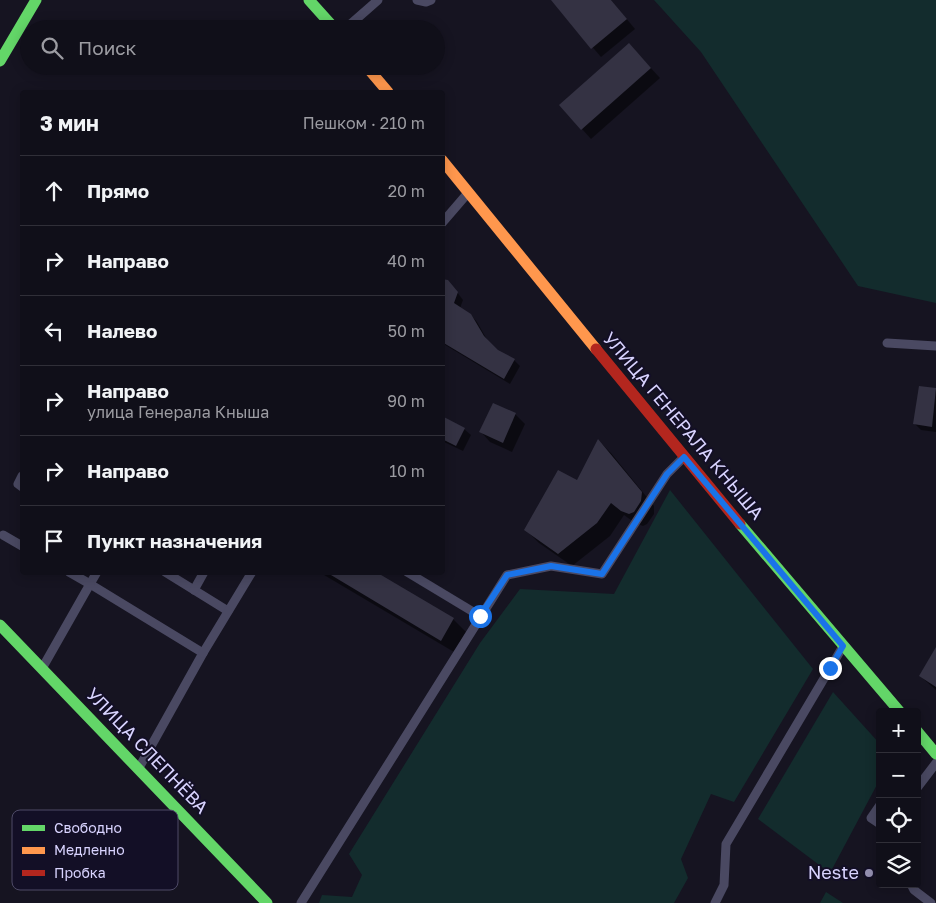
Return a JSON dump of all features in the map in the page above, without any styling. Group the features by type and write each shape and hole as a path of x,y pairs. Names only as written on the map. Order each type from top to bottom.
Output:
{"street":[{"path":"24,20 36,0"},
{"path":"309,0 327,20"},
{"path":"0,61 20,27"},
{"path":"374,75 386,90"},
{"name":"УЛИЦА ГЕНЕРАЛА КНЫША","path":"445,164 684,457 897,708"},
{"name":"УЛИЦА СЛЕПНЁВА","path":"0,625 139,768 266,903"},
{"path":"921,735 930,745"}],"lane":[{"path":"355,20 378,0"},
{"path":"417,0 426,2 431,0"},
{"path":"445,220 469,192"},
{"path":"887,343 936,346"},
{"path":"301,903 507,575 551,566 602,574 667,474 684,457"},
{"path":"3,535 20,545"},
{"path":"74,575 203,653"},
{"path":"42,667 95,575"},
{"path":"170,575 228,611"},
{"path":"194,590 202,575"},
{"path":"139,768 203,653 250,575"},
{"path":"412,575 480,616"},
{"path":"715,903 724,884 726,844 843,646"},
{"path":"921,783 936,763"},
{"path":"876,811 871,818 876,821"},
{"path":"913,888 932,903"}],"green space":[{"path":"654,0 936,0 936,303 858,286 701,52"},
{"path":"670,490 813,669 734,802 711,794 681,859 688,878 674,903 319,903 322,895 352,897 362,875 349,854 480,643 520,589 614,594"},
{"path":"833,692 876,740 876,787 830,873 758,819"},
{"path":"826,892 843,903 820,903"}],"building":[{"path":"551,0 611,0 627,19 591,49"},
{"path":"629,43 651,68 581,130 559,105"},
{"path":"445,280 448,280 458,292 454,303 471,314 484,336 498,350 515,359 504,379 445,344"},
{"path":"919,386 936,388 932,427 913,424"},
{"path":"493,403 516,413 503,443 479,432"},
{"path":"445,418 465,428 456,446 445,440"},
{"path":"598,439 642,492 641,501 634,512 629,514 621,511 611,503 597,523 558,554 524,530 558,470 577,480"},
{"path":"331,575 381,575 454,618 441,641"},
{"path":"936,647 936,687 919,676"}],"traffic: fast":[{"path":"24,20 36,0"},
{"path":"309,0 327,20"},
{"path":"0,61 20,27"},
{"path":"740,524 897,708"},
{"path":"0,625 178,810"},
{"path":"921,736 936,754"},
{"path":"178,810 267,903"}],"traffic: slow":[{"path":"374,75 386,90"},
{"path":"445,164 596,349"}],"traffic: jam":[{"path":"596,349 740,524"}],"place":[{"name":"Neste","path":"869,873"}],"route":[{"path":"480,616 507,575 551,566 602,574 667,474 684,457 843,646 830,668"}]}
